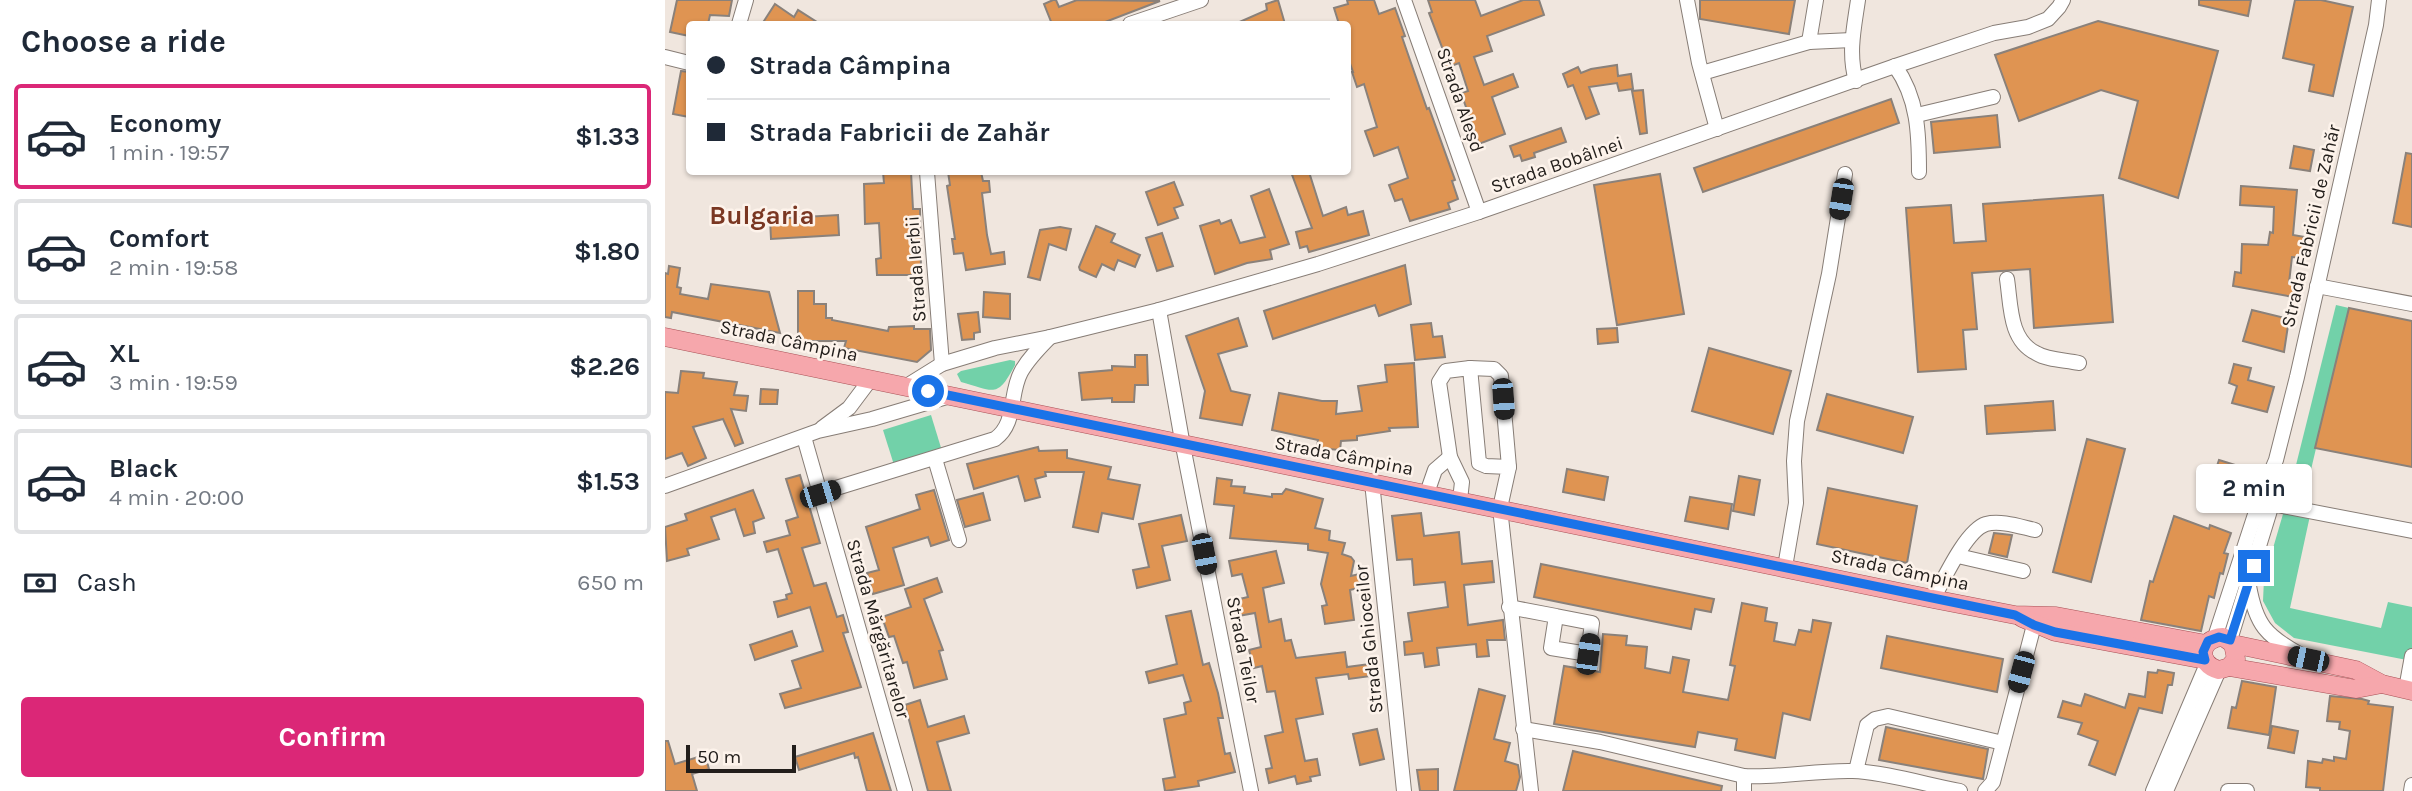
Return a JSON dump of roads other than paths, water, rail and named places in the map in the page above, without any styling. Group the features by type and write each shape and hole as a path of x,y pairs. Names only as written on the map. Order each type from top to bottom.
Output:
{"main road":[{"name":"Strada Câmpina","path":"665,337 1933,599 2015,615 2056,616 2218,653"},
{"name":"Strada Câmpina","path":"2015,615 2055,632 2218,653"},
{"path":"2218,653 2308,659 2356,670 2382,684 2409,690"},
{"path":"2218,653 2355,689 2382,684"}],"street":[{"path":"740,21 745,0"},
{"path":"1139,21 1201,0"},
{"name":"Strada Aleșd","path":"1405,0 1479,212"},
{"path":"1686,0 1717,129"},
{"path":"1809,43 1816,0"},
{"path":"1856,81 1851,65 1859,0"},
{"name":"Strada Bobâlnei","path":"905,387 943,364 995,348 1159,310 1318,264 1479,212 1895,66 1994,33 2028,27 2048,19 2063,0"},
{"name":"Strada Fabricii de Zahăr","path":"2153,791 2249,585 2272,504 2276,460 2376,25 2379,0"},
{"path":"1702,72 1809,43 1852,40"},
{"path":"665,57 686,61"},
{"path":"1895,66 1903,77 1917,115 1919,172"},
{"path":"1917,115 1993,97"},
{"path":"1785,568 1796,503 1794,461 1797,421 1829,274 1845,174"},
{"name":"Strada Ierbii","path":"927,175 943,364"},
{"path":"2007,279 2014,329 2020,342 2037,354 2080,363"},
{"path":"2317,286 2412,304"},
{"name":"Strada Teilor","path":"1159,310 1251,791"},
{"path":"820,494 995,439 1009,423 1021,371 1050,337"},
{"path":"1470,368 1479,463 1509,467"},
{"path":"1460,500 1462,482 1450,457 1439,387 1440,378 1450,370 1493,369 1501,376 1509,467 1500,508 1531,791"},
{"path":"818,431 849,408 870,380"},
{"path":"665,486 818,431 951,396"},
{"name":"Strada Mărgăritarelor","path":"804,437 905,791"},
{"path":"1427,493 1435,470 1450,457"},
{"path":"935,459 959,540"},
{"name":"Strada Fabricii de Zahăr","path":"2165,791 2218,653 2262,493 2276,460"},
{"name":"Strada Ghioceilor","path":"1372,482 1404,791"},
{"path":"2272,504 2412,531"},
{"path":"1933,599 1974,532 1986,524 2007,524 2035,530"},
{"path":"1958,556 2023,571"},
{"path":"2249,585 2259,622 2279,643 2308,659"},
{"path":"1509,607 1556,616"},
{"path":"1985,791 1993,782 2034,625"},
{"path":"2409,690 2412,656"},
{"path":"1856,771 1867,725 1875,719 1888,716 2003,743"},
{"path":"1523,729 1600,741 1744,783 1765,777 1819,771 1856,771 1960,791"},
{"path":"2411,791 2412,785"},
{"path":"2228,791 2247,791"}],"district":[{"name":"Bulgaria","path":"762,215"}]}
